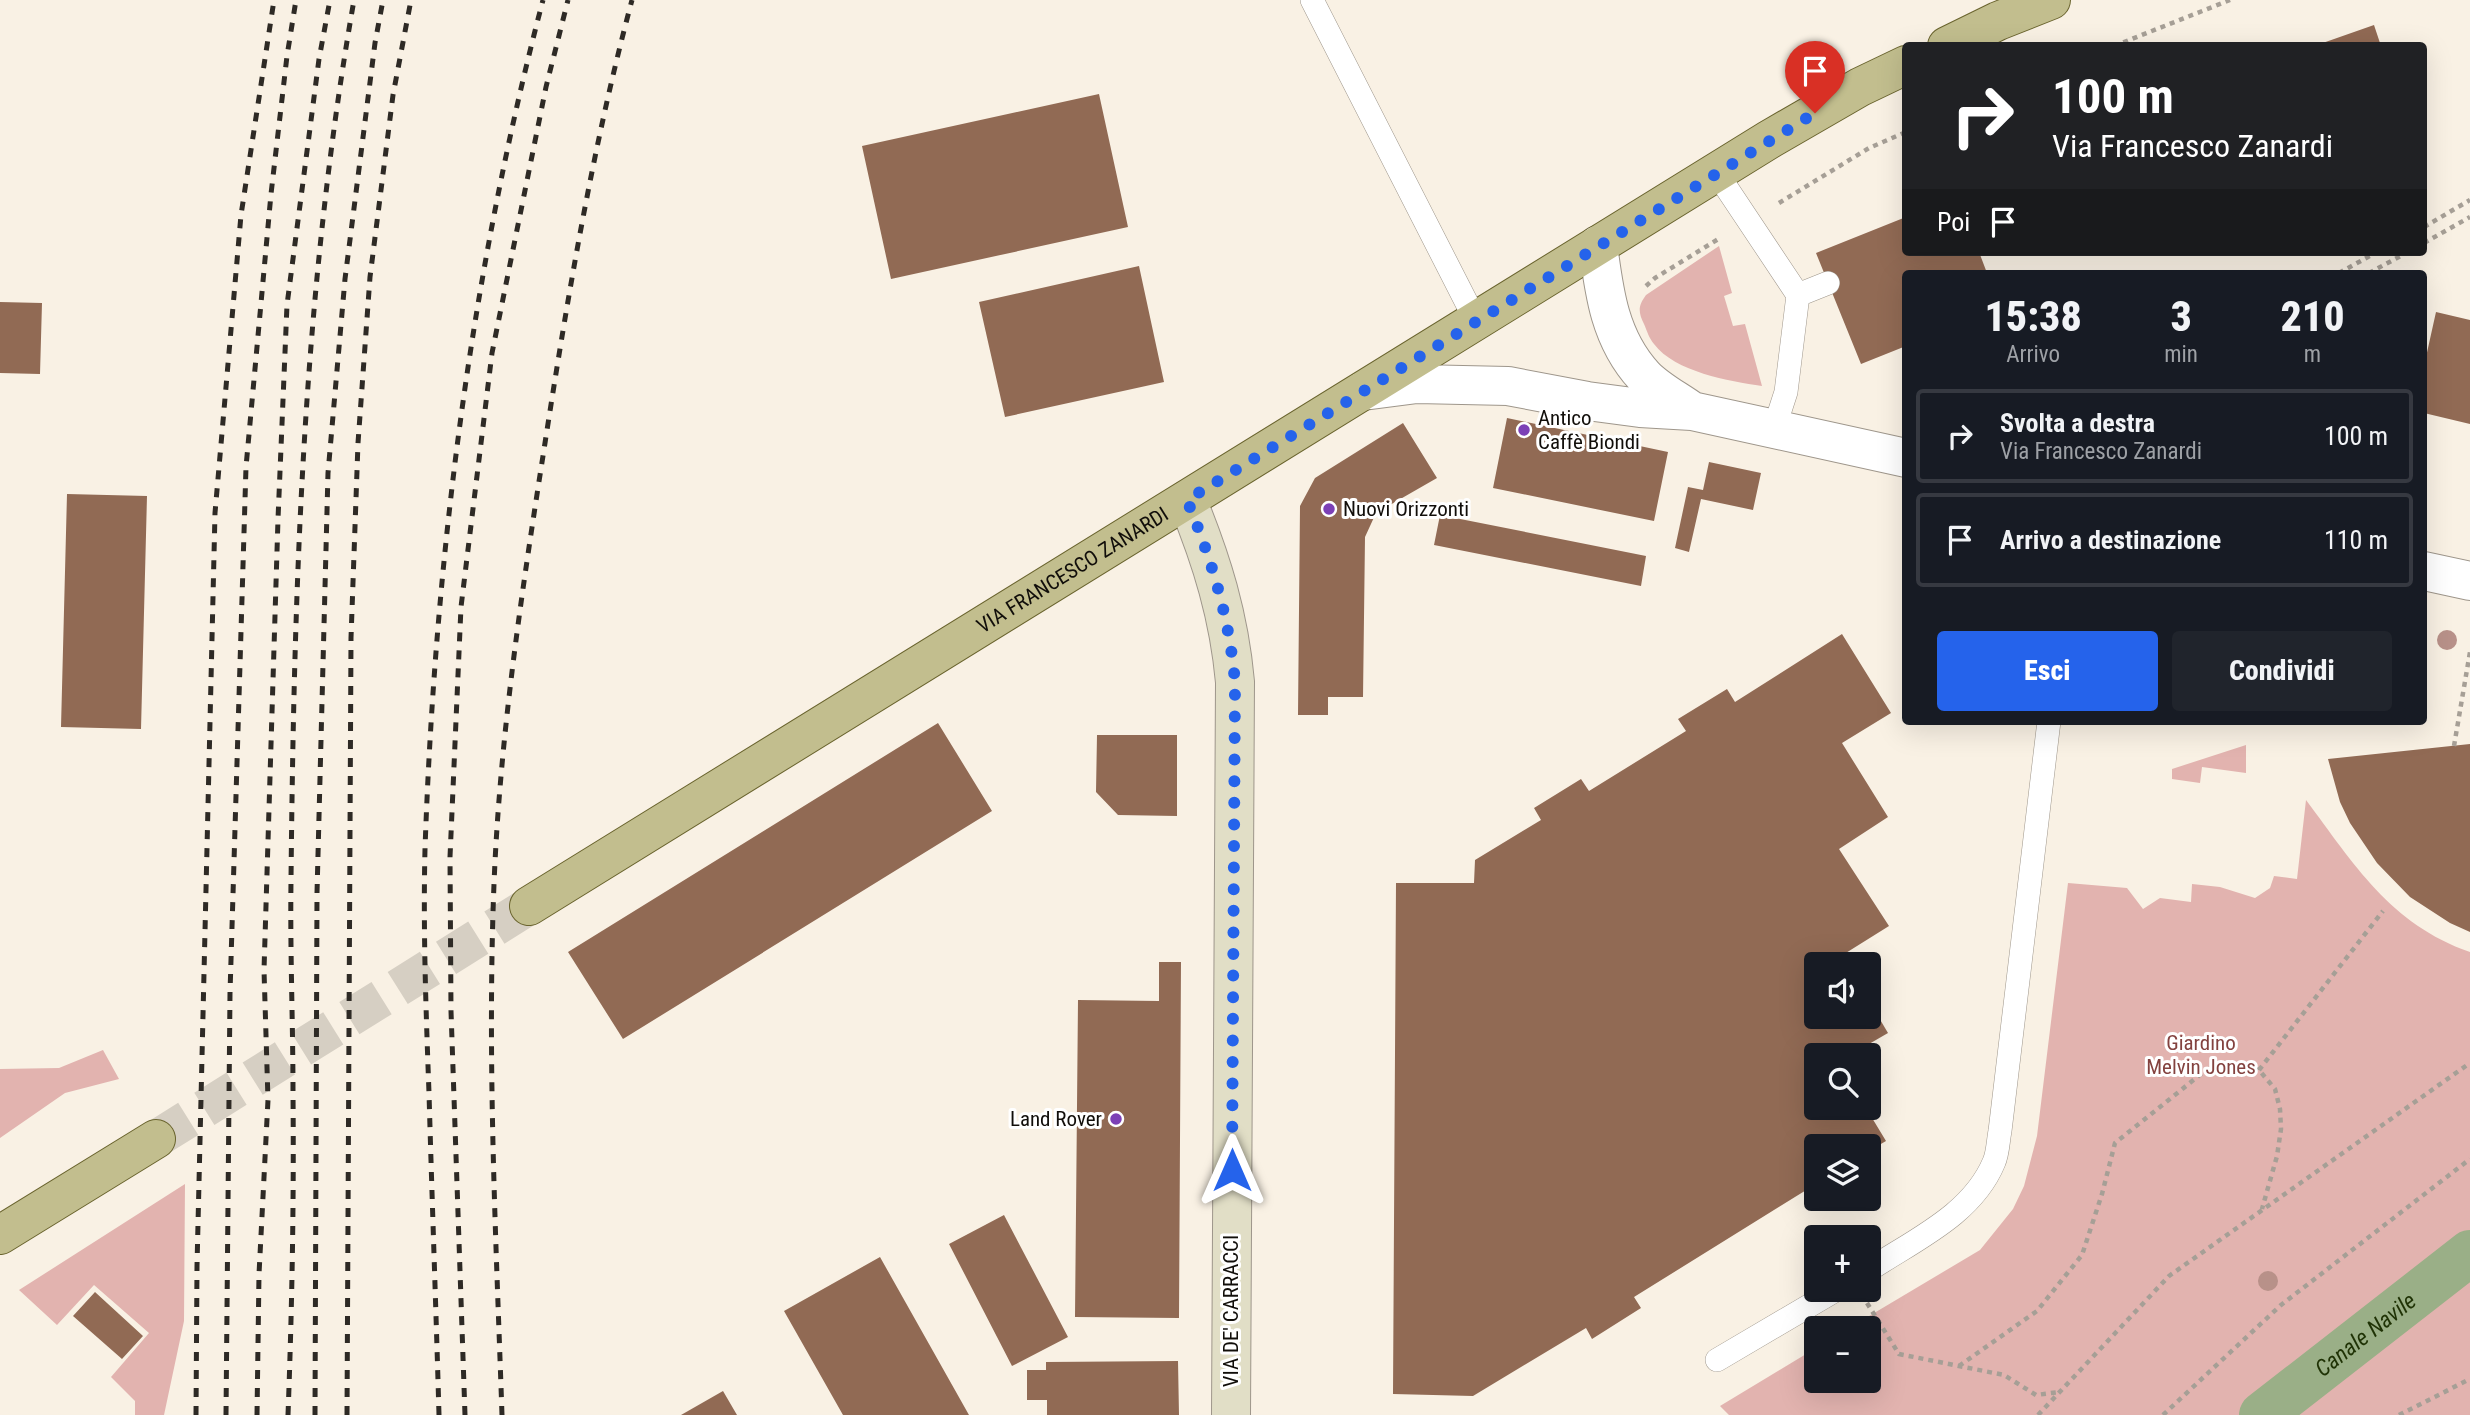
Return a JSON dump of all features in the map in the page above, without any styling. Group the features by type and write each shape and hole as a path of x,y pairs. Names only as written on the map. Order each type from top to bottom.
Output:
{"main road":[{"path":"1955,42 2051,0"},
{"name":"VIA FRANCESCO ZANARDI","path":"529,906 1716,172 1860,87 1902,67"},
{"path":"0,1235 156,1139"}],"street":[{"path":"1598,246 1610,318 1622,345 1644,377 1692,411"},
{"path":"1363,391 1417,384 1485,383 1600,403 1692,411 1902,457"},
{"name":"VIA DE' CARRACCI","path":"1187,500 1221,594 1232,645 1235,682 1231,1415"},
{"path":"2427,572 2470,581"}],"lane":[{"path":"1312,0 1476,321"},
{"path":"1716,172 1798,295 1786,392 1774,429"},
{"path":"1798,295 1828,283"},
{"path":"1881,1262 1968,1203 1994,1161 2000,1131 2049,725"},
{"path":"1717,1360 1816,1302"}],"path":[{"path":"2124,42 2231,0"},
{"path":"2427,225 2470,200"},
{"path":"2427,241 2470,217"},
{"path":"2345,270 2371,256"},
{"path":"2375,270 2401,256"},
{"path":"2454,746 2470,652"},
{"path":"2259,1070 2383,911"},
{"path":"1959,1366 2037,1311 2082,1255 2115,1143 2206,1070 2225,1063 2259,1070 2275,1089 2281,1129 2277,1156 2262,1209"},
{"path":"2038,1415 2169,1276 2470,1063"},
{"path":"2163,1415 2281,1305 2470,1159"},
{"path":"1866,1302 1899,1354 2004,1375 2036,1395 2060,1392"},
{"path":"2399,1415 2470,1379"}],"green space":[{"path":"1719,246 1732,293 1724,296 1733,326 1745,324 1762,386 1704,374 1675,362 1652,342 1641,316 1640,306 1646,295"},
{"path":"2246,745 2246,773 2202,767 2200,783 2172,779 2172,769"},
{"name":"Giardino Melvin Jones","path":"2306,800 2376,890 2417,925 2470,952 2470,1415 1729,1415 1720,1406 1804,1355 1804,1393 1881,1393 1881,1316 1869,1316 1980,1250 2013,1209 2024,1186 2037,1136 2068,883 2127,888 2143,909 2160,898 2191,902 2192,884 2220,887 2255,898 2270,888 2274,876 2297,879"},
{"path":"103,1050 119,1079 65,1093 0,1138 0,1069 59,1068"},
{"path":"185,1184 184,1321 164,1415 135,1415 135,1401 111,1377 149,1333 94,1285 57,1325 19,1290"}],"building":[{"path":"2374,25 2380,42 2326,42"},
{"path":"1099,94 1128,227 891,279 862,146"},
{"path":"1902,219 1902,256 1981,256 1986,270 1902,270 1902,348 1861,364 1816,253"},
{"path":"1139,266 1164,382 1005,417 979,302"},
{"path":"0,302 42,303 40,374 0,373"},
{"path":"2436,312 2470,320 2470,424 2427,414 2427,352"},
{"path":"1507,418 1668,452 1654,521 1493,488"},
{"path":"1403,423 1437,478 1376,513 1365,537 1363,697 1328,697 1328,715 1298,715 1300,506 1315,478"},
{"path":"1709,462 1761,473 1753,510 1701,499 1689,552 1675,548 1688,487 1703,490"},
{"path":"67,494 147,496 141,729 61,727"},
{"path":"1440,515 1646,556 1641,586 1434,545"},
{"path":"1842,634 1891,713 1842,743 1888,817 1839,849 1889,926 1847,952 1804,952 1804,1029 1881,1029 1881,1021 1888,1033 1871,1043 1804,1043 1804,1120 1873,1120 1886,1141 1881,1144 1881,1134 1804,1134 1804,1191 1634,1297 1641,1308 1592,1339 1586,1328 1473,1396 1393,1394 1396,883 1474,883 1475,860 1541,820 1534,808 1581,779 1589,791 1686,731 1678,719 1727,689 1735,702"},
{"path":"938,723 992,811 623,1039 568,952"},
{"path":"1097,735 1177,735 1177,816 1118,815 1096,792"},
{"path":"2470,744 2470,932 2450,923 2410,897 2377,863 2350,823 2340,802 2328,759"},
{"path":"1159,962 1181,962 1179,1318 1075,1317 1078,1000 1159,1001"},
{"path":"1004,1215 1068,1337 1012,1366 949,1244"},
{"path":"880,1257 969,1415 843,1415 784,1311"},
{"path":"95,1292 143,1336 122,1359 73,1316"},
{"path":"1178,1361 1179,1415 1047,1415 1047,1400 1027,1400 1027,1370 1046,1370 1046,1362"},
{"path":"723,1391 737,1415 681,1415"}],"waterway":[{"name":"Canale Navile","path":"2262,1415 2470,1253"}],"tunnel":[{"path":"156,1139 529,906"}],"railway":[{"path":"196,1415 197,1266 215,513 241,215 274,0"},
{"path":"226,1415 230,993 246,467 271,194 296,0"},
{"path":"257,1415 259,1274 268,1100 264,970 287,305 319,59 330,0"},
{"path":"288,1415 293,1174 291,881 295,660 304,439 323,219 354,0"},
{"path":"315,1415 317,893 328,473 345,279 375,43 383,0"},
{"path":"347,1415 351,638 358,443 370,277 393,95 411,0"},
{"path":"439,1415 424,910 437,635 460,421 476,315 517,104 543,0"},
{"path":"465,1415 451,1011 450,857 461,607 492,353 546,87 568,0"},
{"path":"502,1415 491,1017 494,884 501,773 520,608 563,332 593,165 632,0"}],"place":[{"name":"Antico Caffè Biondi","path":"1524,430"},
{"name":"Nuovi Orizzonti","path":"1329,509"},
{"name":"Land Rover","path":"1116,1119"}],"route":[{"path":"1232,1170 1235,682 1227,617 1202,537 1187,500 1815,113"}]}
